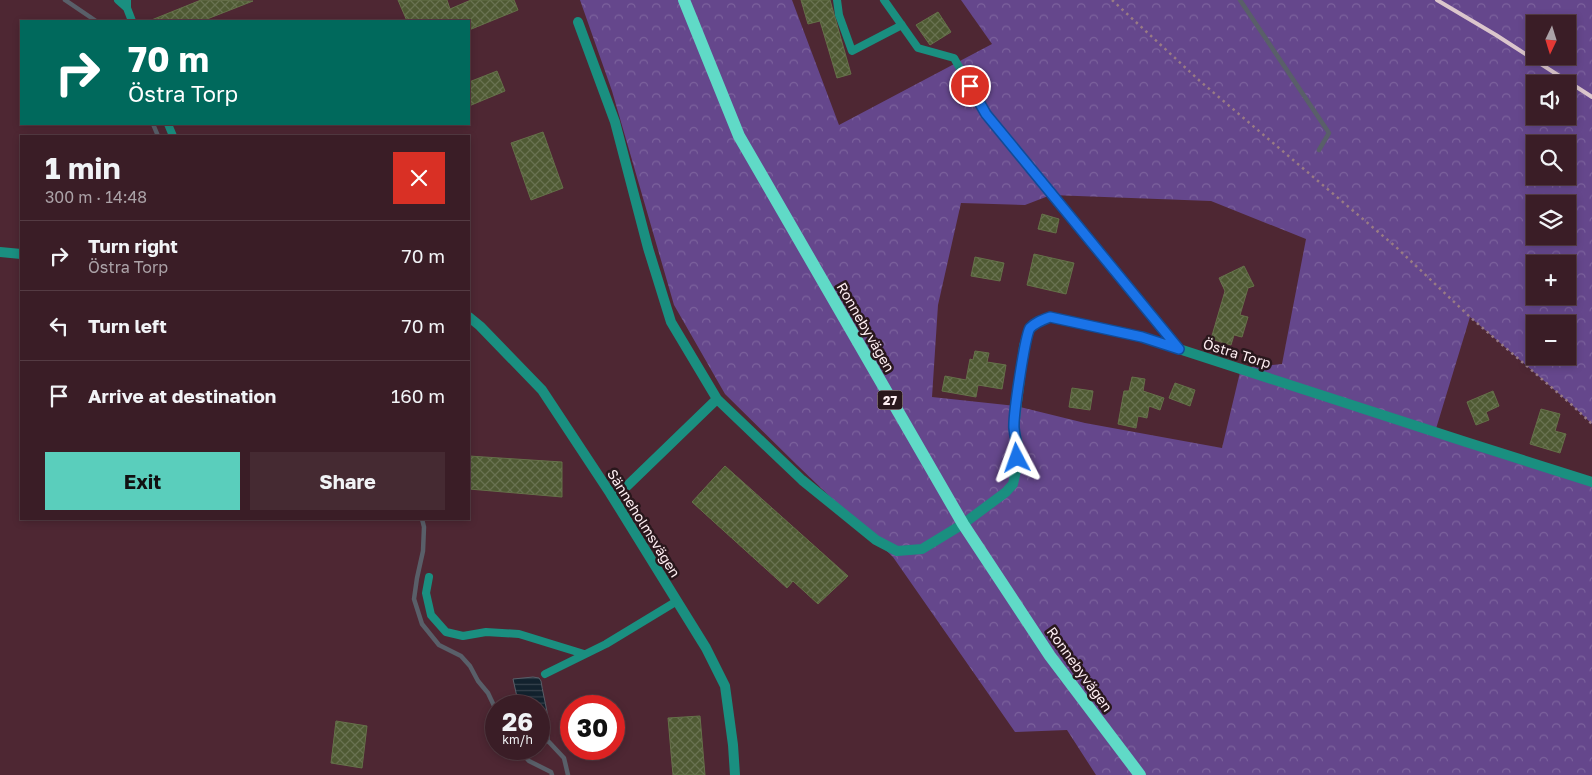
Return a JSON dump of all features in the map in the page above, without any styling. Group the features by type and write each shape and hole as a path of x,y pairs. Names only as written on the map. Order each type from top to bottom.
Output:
{"main road":[{"name":"Ronnebyvägen","path":"684,0 739,136 963,524 1050,656 1140,775"}],"street":[{"name":"Östra Torp","path":"578,22 615,122 648,248 671,322 717,399 802,480 876,540 897,551 922,549 963,524 1006,492 1013,484 1018,445 1014,427 1024,346 1029,330 1039,321 1050,317 1142,337 1592,482"},
{"path":"0,252 20,254"},
{"name":"Sänneholmsvägen","path":"470,318 542,390 610,493 706,648 725,686 735,775"},
{"path":"610,493 626,486 717,399"}],"lane":[{"path":"118,0 127,4 132,20"},
{"path":"837,0 838,15 852,51 902,25"},
{"path":"884,0 918,48 954,58 986,114 1179,349"},
{"path":"429,577 426,593 431,615 446,632 463,636 486,632 519,634 584,654"},
{"path":"545,674 606,644 677,601"}],"path":[{"path":"1112,0 1201,82 1396,248 1470,317 1592,424"}],"green space":[{"path":"580,0 792,0 839,125 992,44 961,0 1592,0 1592,424 1470,317 1435,432 1592,482 1592,775 1096,775 1067,730 1015,732 893,557 725,394 674,305 612,91","holes":["1051,195 1211,201 1306,239 1282,364 1241,368 1222,448 1085,423 1016,406 932,397 938,305 961,203 1025,205"]}],"water":[{"path":"539,678 544,695 517,695 513,679"}],"building":[{"path":"201,0 253,1 205,20 151,20"},
{"path":"398,0 447,0 450,9 471,0 514,0 518,10 470,30 470,20 407,20"},
{"path":"801,0 830,0 851,74 837,78 820,21 808,24"},
{"path":"938,12 951,32 930,45 916,25"},
{"path":"497,71 505,91 470,106 470,82"},
{"path":"543,132 563,188 531,200 511,143"},
{"path":"1042,214 1059,219 1056,233 1038,229"},
{"path":"1034,254 1074,263 1066,294 1027,285"},
{"path":"975,257 1004,263 1000,281 971,276"},
{"path":"1244,266 1254,286 1248,288 1240,315 1248,317 1242,337 1234,335 1231,345 1211,339 1225,291 1219,278"},
{"path":"975,351 989,353 987,362 1006,365 1002,389 978,385 976,397 942,391 945,376 966,380 970,359 973,360"},
{"path":"1132,377 1145,379 1143,391 1164,398 1160,410 1149,406 1147,418 1138,416 1136,428 1118,424 1124,391 1129,391"},
{"path":"1175,383 1195,390 1190,406 1169,398"},
{"path":"1072,388 1093,391 1090,410 1069,407"},
{"path":"1493,391 1499,406 1486,412 1489,420 1476,425 1467,402"},
{"path":"1541,409 1560,414 1555,431 1566,434 1560,453 1530,444"},
{"path":"470,456 562,462 562,497 470,489"},
{"path":"725,466 848,576 818,604 793,581 787,588 692,502"},
{"path":"700,716 705,775 673,775 668,718"},
{"path":"336,721 367,726 362,768 331,763"}],"waterway":[{"path":"65,0 95,20"},
{"path":"1240,0 1329,133 1319,150"},
{"path":"153,125 158,135"},
{"path":"422,520 424,527 423,551 414,599 422,624 439,645 461,656 489,695"},
{"path":"550,743 564,758 568,775"},
{"path":"528,760 551,772 552,775"}],"railway":[{"path":"1437,0 1496,35 1592,97"}],"route":[{"path":"970,86 986,114 1179,349 1142,337 1050,317 1039,321 1029,330 1024,346 1014,427 1018,445 1017,458"}]}
